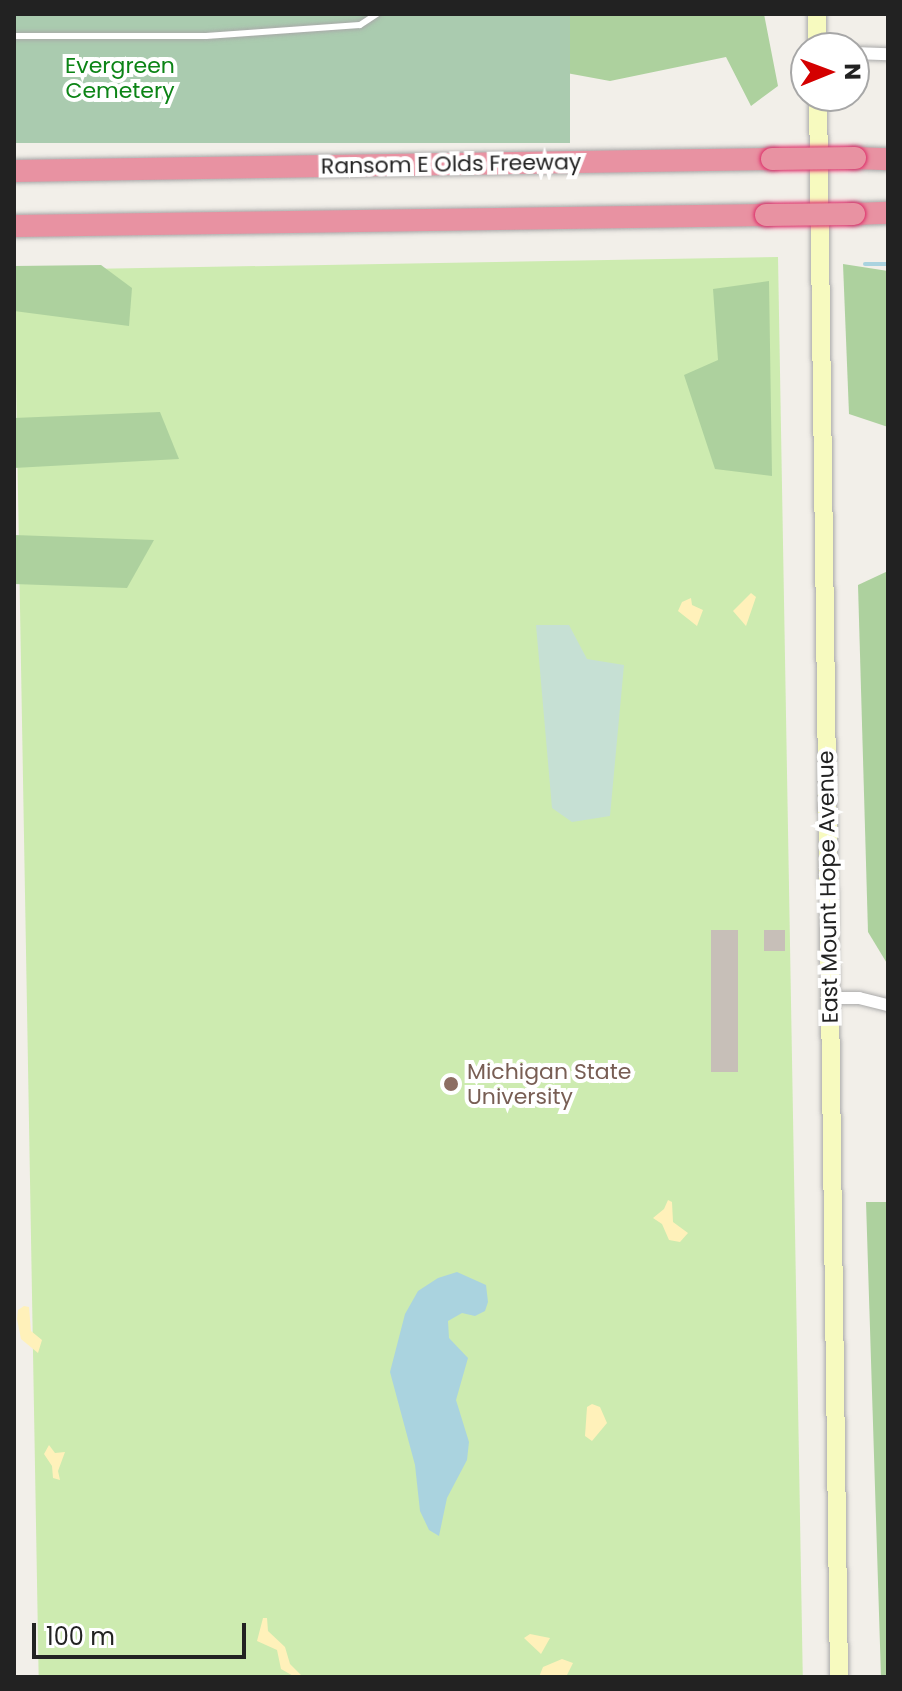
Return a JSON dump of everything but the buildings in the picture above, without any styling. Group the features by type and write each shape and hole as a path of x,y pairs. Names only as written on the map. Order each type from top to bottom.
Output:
{"highway":[{"name":"Ransom E Olds Freeway","path":"14,171 888,159"},
{"path":"14,226 888,213"}],"street":[{"name":"East Mount Hope Avenue","path":"818,112 839,1677"},
{"path":"830,998 859,998 888,1005"}],"lane":[{"path":"14,36 206,36 360,25 377,14"}],"green space":[{"name":"Evergreen Cemetery","path":"14,14 570,14 570,143 14,143"},
{"path":"566,14 764,14 778,86 751,106 726,57 610,81 561,72"},
{"name":"Michigan State University","path":"778,257 803,1677 39,1677 14,270"},
{"path":"843,264 888,271 888,427 849,414"},
{"path":"101,265 132,288 129,326 14,311 14,266"},
{"path":"769,281 772,476 715,469 684,375 718,360 713,289"},
{"path":"160,412 179,459 14,468 14,418"},
{"path":"14,535 154,540 127,588 14,584"},
{"path":"888,571 888,965 868,932 858,585"},
{"path":"536,625 569,625 587,659 624,665 610,816 572,822 552,808"},
{"path":"866,1202 888,1202 888,1677 881,1677"}],"sand":[{"path":"751,593 756,597 746,626 733,611"},
{"path":"691,598 692,605 703,610 697,626 678,611 682,602"},
{"path":"668,1200 672,1202 673,1222 688,1233 680,1242 669,1240 662,1224 653,1218 664,1209"},
{"path":"29,1307 31,1331 42,1340 38,1353 21,1339 17,1319 18,1310"},
{"path":"592,1404 600,1407 607,1423 592,1441 585,1436 587,1407"},
{"path":"49,1445 55,1453 65,1452 58,1471 60,1480 53,1478 52,1466 44,1454"},
{"path":"263,1618 267,1618 268,1631 285,1647 290,1664 303,1677 295,1677 281,1669 277,1650 257,1641"},
{"path":"530,1634 550,1638 541,1654 524,1638"},
{"path":"562,1659 573,1663 567,1675 539,1677 543,1667"}],"water":[{"path":"457,1272 486,1285 488,1302 485,1311 475,1316 462,1313 448,1321 449,1338 468,1358 456,1400 469,1442 467,1460 447,1498 439,1536 429,1530 420,1511 415,1465 390,1372 405,1314 418,1291 438,1278"}],"waterway":[{"path":"865,264 888,264"}],"place":[{"name":"Michigan State University","path":"451,1084"}]}
